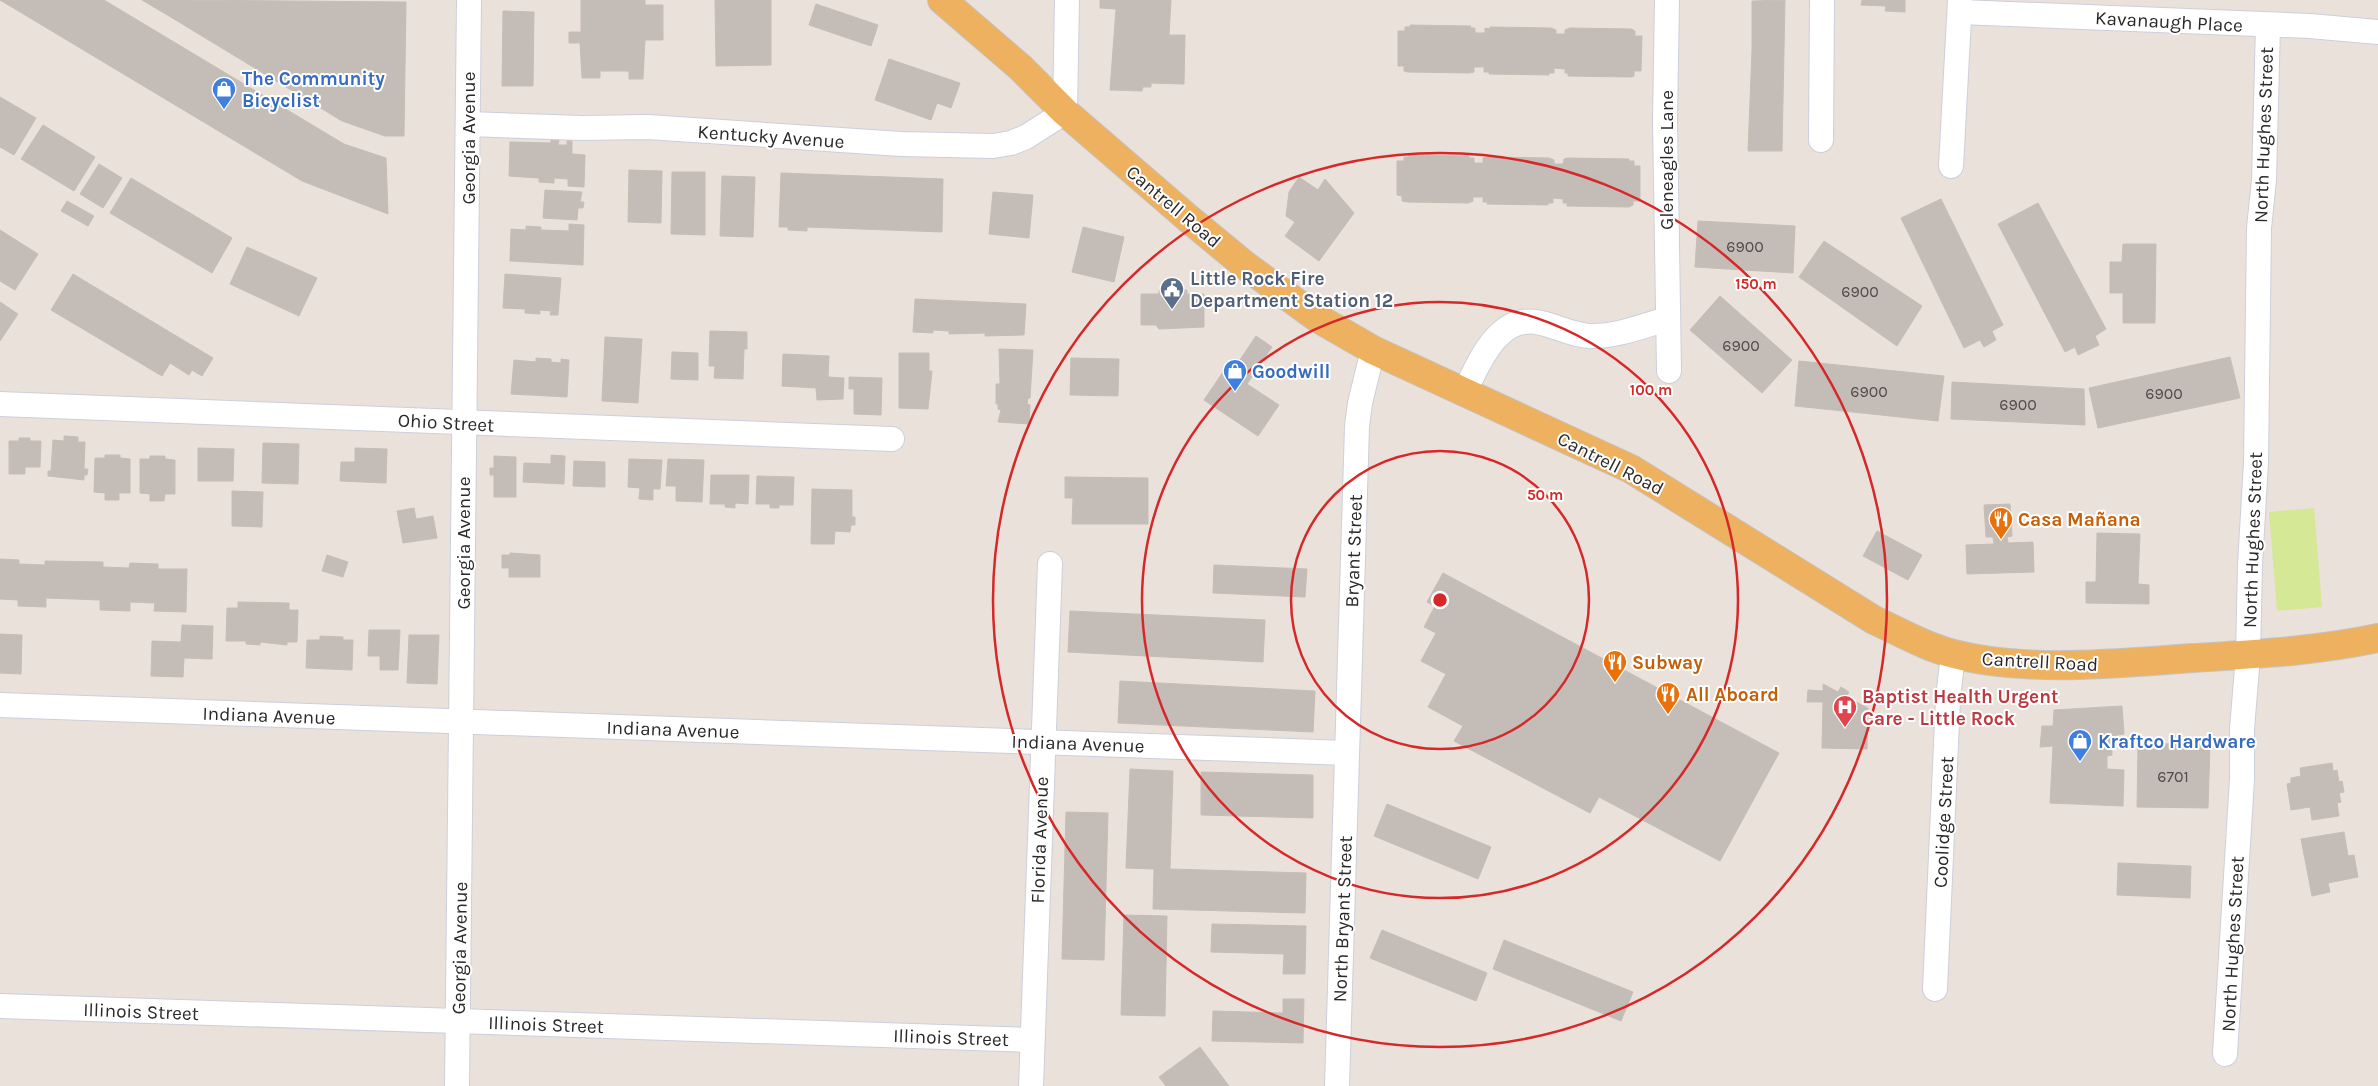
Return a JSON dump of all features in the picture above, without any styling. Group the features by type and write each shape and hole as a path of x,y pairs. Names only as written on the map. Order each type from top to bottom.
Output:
{"main road":[{"name":"Cantrell Road","path":"942,0 1021,68 1065,112 1253,272 1319,320 1373,350 1631,470 1874,620 1912,638 1953,654 2000,662 2082,665 2248,656 2313,650 2378,638"}],"street":[{"name":"Georgia Avenue","path":"457,1086 469,0"},
{"path":"1065,112 1067,0"},
{"name":"Gleneagles Lane","path":"1667,0 1665,120 1669,371"},
{"path":"1821,140 1822,0"},
{"path":"1951,166 1960,6"},
{"name":"Kavanaugh Place","path":"1960,6 2378,32"},
{"name":"North Hughes Street","path":"2225,1054 2242,779 2242,729 2248,656 2251,537 2256,462 2260,228 2264,180 2268,26"},
{"name":"Kentucky Avenue","path":"468,124 582,128 648,127 901,144 993,146 1011,143 1026,137 1065,112"},
{"path":"1464,393 1488,346 1499,334 1513,325 1526,322 1540,323 1572,334 1593,336 1624,331 1667,320"},
{"name":"Bryant Street","path":"1347,753 1357,426 1360,403 1373,350"},
{"name":"Ohio Street","path":"0,404 463,424 892,439"},
{"name":"Florida Avenue","path":"1031,1086 1050,564"},
{"name":"Coolidge Street","path":"1935,990 1948,699 1953,654"},
{"name":"Indiana Avenue","path":"0,705 1347,753"},
{"name":"North Bryant Street","path":"1337,1086 1347,753"},
{"name":"Illinois Street","path":"0,1006 1032,1040"}],"green space":[{"path":"2314,508 2322,607 2277,611 2269,512"}],"building":[{"path":"0,0 104,0 344,144 386,158 388,214 302,181"},
{"path":"142,0 179,0 169,16"},
{"path":"179,0 406,2 404,136 385,136 342,121 169,16"},
{"path":"581,0 645,0 645,5 663,5 663,40 645,40 643,79 629,79 629,71 600,71 600,78 582,78 580,43 569,43 569,32 581,32"},
{"path":"715,0 771,0 771,65 716,66"},
{"path":"1100,0 1171,0 1169,35 1185,35 1184,84 1151,83 1151,87 1143,87 1142,91 1110,90 1116,9 1100,8"},
{"path":"1785,0 1782,151 1748,151 1752,1"},
{"path":"1862,0 1905,0 1905,12 1885,11 1886,6 1861,5"},
{"path":"816,4 878,25 871,46 809,25"},
{"path":"503,11 534,12 533,86 502,86"},
{"path":"1410,25 1471,26 1470,28 1475,28 1475,33 1485,33 1485,28 1490,29 1490,27 1551,28 1556,30 1556,34 1565,34 1565,30 1570,28 1631,29 1635,31 1635,36 1642,36 1641,71 1634,71 1634,76 1631,77 1568,76 1568,73 1565,73 1565,69 1554,68 1554,73 1549,73 1549,75 1489,74 1489,72 1484,72 1484,67 1474,67 1474,72 1469,73 1408,72 1404,71 1404,66 1398,66 1398,31 1405,31 1405,27 1410,27"},
{"path":"889,59 960,83 951,108 937,103 931,120 875,100"},
{"path":"0,97 36,118 14,155 0,147"},
{"path":"43,125 95,157 74,191 21,159"},
{"path":"567,139 572,140 572,154 585,155 584,187 568,186 568,179 554,178 554,183 539,182 539,178 509,176 510,142 551,143 551,140 559,140 558,145 567,145"},
{"path":"1409,155 1469,156 1469,158 1474,158 1474,163 1483,163 1483,158 1488,157 1549,158 1554,160 1554,164 1563,164 1564,159 1568,158 1629,159 1629,161 1634,161 1634,166 1640,166 1640,201 1633,201 1633,205 1629,207 1567,206 1567,203 1563,203 1563,199 1553,198 1553,203 1548,203 1548,205 1487,204 1487,202 1483,202 1483,197 1473,197 1473,201 1468,203 1407,202 1402,201 1402,196 1397,195 1397,161 1404,161 1404,157"},
{"path":"99,164 122,178 103,208 80,194"},
{"path":"629,170 662,171 661,223 628,222"},
{"path":"672,172 705,172 705,235 671,234"},
{"path":"781,173 943,179 942,232 807,227 807,231 788,230 788,227 779,227"},
{"path":"722,176 755,177 753,237 720,236"},
{"path":"1299,177 1318,190 1325,179 1354,213 1319,261 1285,236 1295,222 1286,216 1289,192"},
{"path":"131,178 232,238 212,273 110,213"},
{"path":"545,190 582,192 580,202 584,202 583,208 578,208 577,220 543,218"},
{"path":"993,192 1033,195 1029,238 989,234"},
{"path":"1941,199 2003,325 1992,331 1996,340 1984,347 1980,340 1964,348 1901,218"},
{"path":"67,201 94,216 88,226 61,211"},
{"path":"2038,203 2106,329 2095,336 2099,345 2078,355 2075,347 2065,352 1998,224"},
{"path":"1698,221 1795,226 1793,273 1695,267"},
{"path":"569,224 584,225 583,265 510,261 511,229 526,230 526,226 541,227 541,230 569,231"},
{"path":"1083,227 1124,237 1114,282 1072,272"},
{"path":"0,230 38,254 15,290 0,281"},
{"path":"1824,241 1922,306 1897,346 1799,277"},
{"path":"2123,244 2156,244 2155,323 2123,323 2123,293 2110,293 2110,262 2122,262"},
{"path":"247,247 317,278 299,316 230,284"},
{"path":"73,274 213,358 202,376 192,370 189,375 170,363 162,376 51,310"},
{"path":"505,274 561,278 558,315 550,315 551,311 540,310 540,314 525,313 525,309 503,308"},
{"name":"Little Rock Fire Department Station 12","path":"1159,290 1187,290 1187,294 1204,294 1204,327 1159,329 1156,325 1141,325 1141,294 1159,294"},
{"path":"1720,296 1792,360 1762,393 1690,330"},
{"path":"915,299 1026,304 1024,335 985,336 985,333 949,334 949,331 933,330 933,333 913,332"},
{"path":"0,302 18,314 0,341"},
{"path":"710,331 747,332 747,349 744,349 743,379 714,378 715,366 709,366"},
{"name":"Goodwill","path":"1256,336 1272,347 1247,384 1279,405 1258,436 1204,400 1225,369 1231,373"},
{"path":"605,337 642,339 638,403 602,401"},
{"path":"999,349 1033,350 1030,398 1028,398 1027,404 1030,405 1029,424 998,422 1001,410 998,409 998,404 996,404 996,384 1000,384"},
{"path":"672,352 698,353 698,380 671,379"},
{"path":"899,353 929,353 929,371 932,371 928,409 899,408"},
{"path":"783,354 829,356 828,377 844,378 843,399 817,400 816,388 782,386"},
{"path":"2230,357 2240,398 2098,428 2089,388"},
{"path":"536,358 551,359 551,362 561,363 561,359 569,360 567,397 511,394 514,360 536,362"},
{"path":"1071,358 1119,359 1118,396 1070,395"},
{"path":"1799,361 1944,376 1938,421 1795,406"},
{"path":"849,377 882,378 881,415 854,414 854,389 849,389"},
{"path":"1952,382 2084,389 2085,425 1951,419"},
{"path":"64,436 78,437 78,442 85,442 84,469 88,469 87,475 84,475 84,480 48,476 48,471 51,471 53,440 64,441"},
{"path":"19,438 41,441 40,467 25,467 25,474 9,474 9,441 19,441"},
{"path":"263,443 299,444 298,484 262,483"},
{"path":"198,448 234,449 233,481 198,481"},
{"path":"355,448 387,449 386,483 340,481 341,462 355,462"},
{"path":"105,455 120,455 120,458 130,459 130,493 119,493 119,500 105,500 105,493 94,492 95,458 105,458"},
{"path":"551,455 565,456 564,484 523,482 524,463 551,464"},
{"path":"150,456 165,456 165,459 175,460 175,494 165,494 164,501 150,501 150,494 140,493 140,459 150,459"},
{"path":"494,456 516,457 516,497 494,497 494,475 490,475 490,468 494,468"},
{"path":"629,459 662,460 660,489 653,489 653,500 639,499 640,488 628,487"},
{"path":"668,459 704,460 702,502 676,501 676,486 666,486"},
{"path":"574,461 605,462 605,487 573,486"},
{"path":"711,475 749,475 748,504 735,503 735,508 725,507 725,504 710,504"},
{"path":"757,476 794,477 793,505 779,505 779,508 770,508 770,504 756,504"},
{"path":"1065,477 1148,478 1148,524 1072,524 1073,498 1065,498"},
{"path":"812,489 852,490 852,517 855,517 855,525 851,525 850,532 835,531 834,544 811,544"},
{"path":"232,491 263,492 262,527 232,526"},
{"name":"Casa Mañana","path":"2010,504 2012,536 2007,537 2008,543 2033,542 2034,572 1967,574 1966,545 1994,544 1993,537 1986,537 1984,505"},
{"path":"414,508 416,519 433,516 437,538 403,543 397,511"},
{"path":"1877,531 1922,555 1908,580 1863,556"},
{"path":"2097,533 2140,534 2138,584 2149,585 2149,604 2086,603 2086,582 2096,582"},
{"path":"510,553 540,555 540,577 509,577 509,568 502,568 502,555 510,555"},
{"path":"327,555 348,562 343,577 322,571"},
{"path":"0,559 19,560 19,564 45,565 45,561 103,562 103,567 129,568 130,563 158,564 158,569 187,569 186,612 154,611 155,603 130,602 130,611 100,610 100,600 46,598 46,607 18,606 18,600 0,599"},
{"path":"1214,565 1307,569 1305,597 1213,593"},
{"path":"1443,573 1779,753 1720,861 1599,797 1590,813 1454,741 1463,726 1428,707 1446,674 1421,661 1436,633 1424,627 1435,606 1427,602"},
{"path":"238,602 289,603 289,610 298,610 297,642 287,642 287,645 260,642 260,645 246,644 246,641 226,641 227,608 238,608"},
{"path":"1070,611 1265,620 1263,662 1068,652"},
{"path":"182,625 213,626 212,659 184,658 183,677 151,676 152,641 181,642"},
{"path":"369,630 400,630 398,670 380,670 380,656 368,656"},
{"path":"0,634 22,635 21,674 0,673"},
{"path":"409,635 439,635 437,684 407,683"},
{"path":"320,636 343,637 343,640 353,640 352,670 306,668 307,640 320,640"},
{"path":"1120,681 1315,691 1313,732 1118,723"},
{"name":"Baptist Health Urgent Care - Little Rock","path":"1823,684 1838,692 1841,687 1849,692 1846,697 1868,708 1867,749 1822,748 1823,702 1807,702 1808,690 1823,691"},
{"name":"Kraftco Hardware","path":"2122,706 2124,734 2111,736 2112,755 2107,756 2107,769 2124,770 2123,806 2050,803 2053,746 2040,747 2042,726 2053,726 2054,710"},
{"path":"2138,743 2210,745 2208,808 2137,807"},
{"path":"2332,763 2333,771 2337,770 2339,782 2342,781 2344,792 2339,793 2341,802 2337,803 2339,816 2312,820 2310,807 2291,810 2287,784 2291,783 2291,778 2301,776 2300,768"},
{"path":"1130,769 1173,771 1170,869 1306,873 1305,913 1153,909 1154,869 1126,868"},
{"path":"1201,772 1313,775 1313,818 1201,815"},
{"path":"1387,804 1491,847 1478,879 1374,836"},
{"path":"1066,812 1108,813 1104,960 1062,959"},
{"path":"2344,832 2348,856 2354,855 2358,877 2328,883 2330,892 2312,896 2301,839"},
{"path":"2118,863 2191,866 2190,898 2117,895"},
{"path":"1124,915 1167,916 1165,1016 1121,1015"},
{"path":"1212,924 1306,926 1305,974 1283,974 1284,954 1211,952"},
{"path":"1382,930 1487,973 1476,1001 1370,958"},
{"path":"1504,940 1633,992 1621,1021 1493,969"},
{"path":"1283,999 1304,999 1303,1043 1212,1041 1213,1011 1283,1013"},
{"path":"1200,1047 1229,1086 1166,1086 1159,1077"}],"place":[{"name":"The Community Bicyclist","path":"224,110"},
{"name":"Little Rock Fire Department Station 12","path":"1172,310"},
{"name":"Goodwill","path":"1235,392"},
{"name":"Casa Mañana","path":"2001,540"},
{"name":"Subway","path":"1615,683"},
{"name":"All Aboard","path":"1668,715"},
{"name":"Baptist Health Urgent Care - Little Rock","path":"1845,728"},
{"name":"Kraftco Hardware","path":"2080,762"}]}
